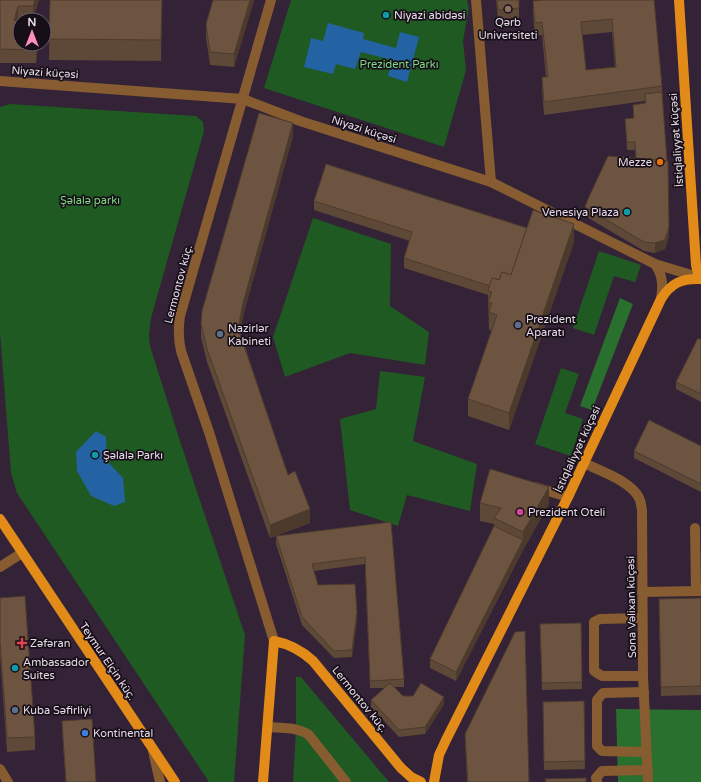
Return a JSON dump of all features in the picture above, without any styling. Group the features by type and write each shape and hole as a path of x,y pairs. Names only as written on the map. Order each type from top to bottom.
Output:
{"main road":[{"name":"İstiqlaliyyət küçəsi","path":"434,782 436,766 441,750 568,496 661,299 669,288 679,282 688,279 701,278 696,265 679,0"},
{"name":"Teymur Elçin küç.","path":"0,519 175,782"},
{"name":"Lermontov küç.","path":"263,782 274,641 287,644 303,652 313,661 401,768 410,777 421,782"}],"street":[{"name":"Lermontov küç.","path":"270,0 243,100 180,316 178,339 209,432 274,641"},
{"path":"476,0 491,182"},
{"name":"Niyazi küçəsi","path":"0,81 243,100 300,121 491,182 655,264 701,278"},
{"path":"655,264 662,275 663,286 661,299"},
{"name":"Sona Vəlixan küçəsi","path":"584,463 622,481 632,488 639,498 642,510 643,676 648,782"},
{"path":"528,485 568,496"},
{"path":"642,592 699,591 695,528"},
{"path":"0,567 22,553"},
{"path":"642,618 600,619 594,622 594,671 602,676 643,676"},
{"path":"644,692 603,693 597,700 597,746 602,751 646,752"},
{"path":"268,727 304,731 309,735 346,782"},
{"path":"153,751 160,782"},
{"path":"0,770 8,782"},
{"path":"597,782 596,778 602,771 648,770"}],"green space":[{"name":"Prezident Parkı","path":"291,0 467,0 469,8 463,41 466,70 444,147 264,88"},
{"name":"Şəlalə parkı","path":"10,104 196,116 203,122 204,131 151,318 149,334 150,346 180,441 245,635 234,782 209,782 17,493 11,473 0,333 0,107"},
{"path":"313,218 391,244 390,306 429,332 425,365 350,353 285,377 273,337"},
{"path":"599,251 641,265 635,282 614,276 594,335 573,328"},
{"path":"620,298 633,304 592,410 580,406"},
{"path":"561,368 579,374 565,413 583,419 571,456 535,444"},
{"path":"380,371 425,377 413,441 477,464 470,511 407,495 398,526 350,510 340,419 376,409"},
{"path":"296,677 301,677 389,782 293,782 296,729"},
{"path":"616,709 701,710 701,782 618,782"}],"water":[{"path":"328,23 364,33 363,39 396,48 400,32 419,37 407,82 388,76 392,60 361,52 355,69 336,64 333,74 304,67 311,38 323,41"},
{"path":"96,431 106,437 107,461 123,478 125,502 114,506 91,496 77,471 76,452"}],"building":[{"path":"0,0 35,0 33,6 18,6 16,12 12,12 12,49 0,49"},
{"path":"50,0 162,0 161,40 52,39 52,12 50,12"},
{"path":"213,0 250,0 234,54 210,52 206,24"},
{"path":"497,0 519,0 519,8 498,10"},
{"path":"654,0 662,86 544,102 542,77 548,77 542,22 535,23 533,1","holes":["612,19 616,67 586,70 581,22"]},
{"path":"662,92 667,161 636,158 635,142 627,142 625,119 634,118 633,105 646,103 645,94"},
{"name":"Nazirlər Kabineti","path":"259,113 293,123 243,303 239,324 240,334 288,475 295,471 310,509 270,525 207,349 201,324 202,311"},
{"name":"Venesiya Plaza","path":"608,156 668,161 669,227 665,240 655,243 644,242 585,207"},
{"path":"326,164 527,228 511,275 502,272 499,280 492,278 490,286 404,258 412,232 314,201"},
{"name":"Prezident Aparatı","path":"533,210 574,224 509,413 468,399 497,315 489,312 492,303 488,302 492,292 488,291 492,278 499,280 502,272 511,275"},
{"path":"698,338 701,340 701,394 676,382"},
{"path":"649,420 701,446 701,484 634,451"},
{"path":"490,469 549,487 523,532 494,518 501,508 480,503"},
{"path":"391,522 404,679 370,681 365,557 312,564 318,585 355,584 357,612 352,650 334,651 302,617 276,536"},
{"path":"494,526 523,540 456,672 430,659"},
{"name":"Ambassador Suites","path":"25,596 35,737 7,738 0,642 0,598"},
{"path":"701,598 701,686 661,687 659,599"},
{"path":"581,623 582,682 542,683 540,624"},
{"path":"525,631 529,782 468,782 465,734 515,632"},
{"path":"390,683 403,696 413,696 421,683 444,697 425,727 399,730 371,700"},
{"path":"584,701 585,761 544,762 543,702"},
{"path":"92,719 96,782 66,782 62,721"},
{"path":"586,778 586,782 546,782 545,779"}],"place":[{"name":"Qərb Universiteti","path":"508,9"},
{"name":"Niyazi abidəsi","path":"386,15"},
{"name":"Mezze","path":"660,162"},
{"name":"Venesiya Plaza","path":"627,212"},
{"name":"Prezident Aparatı","path":"518,325"},
{"name":"Nazirlər Kabineti","path":"220,334"},
{"name":"Şəlalə Parkı","path":"95,455"},
{"name":"Prezident Oteli","path":"520,512"},
{"name":"Zəfəran","path":"22,643"},
{"name":"Ambassador Suites","path":"15,668"},
{"name":"Kuba Səfirliyi","path":"15,710"},
{"name":"Kontinental","path":"85,733"}]}
